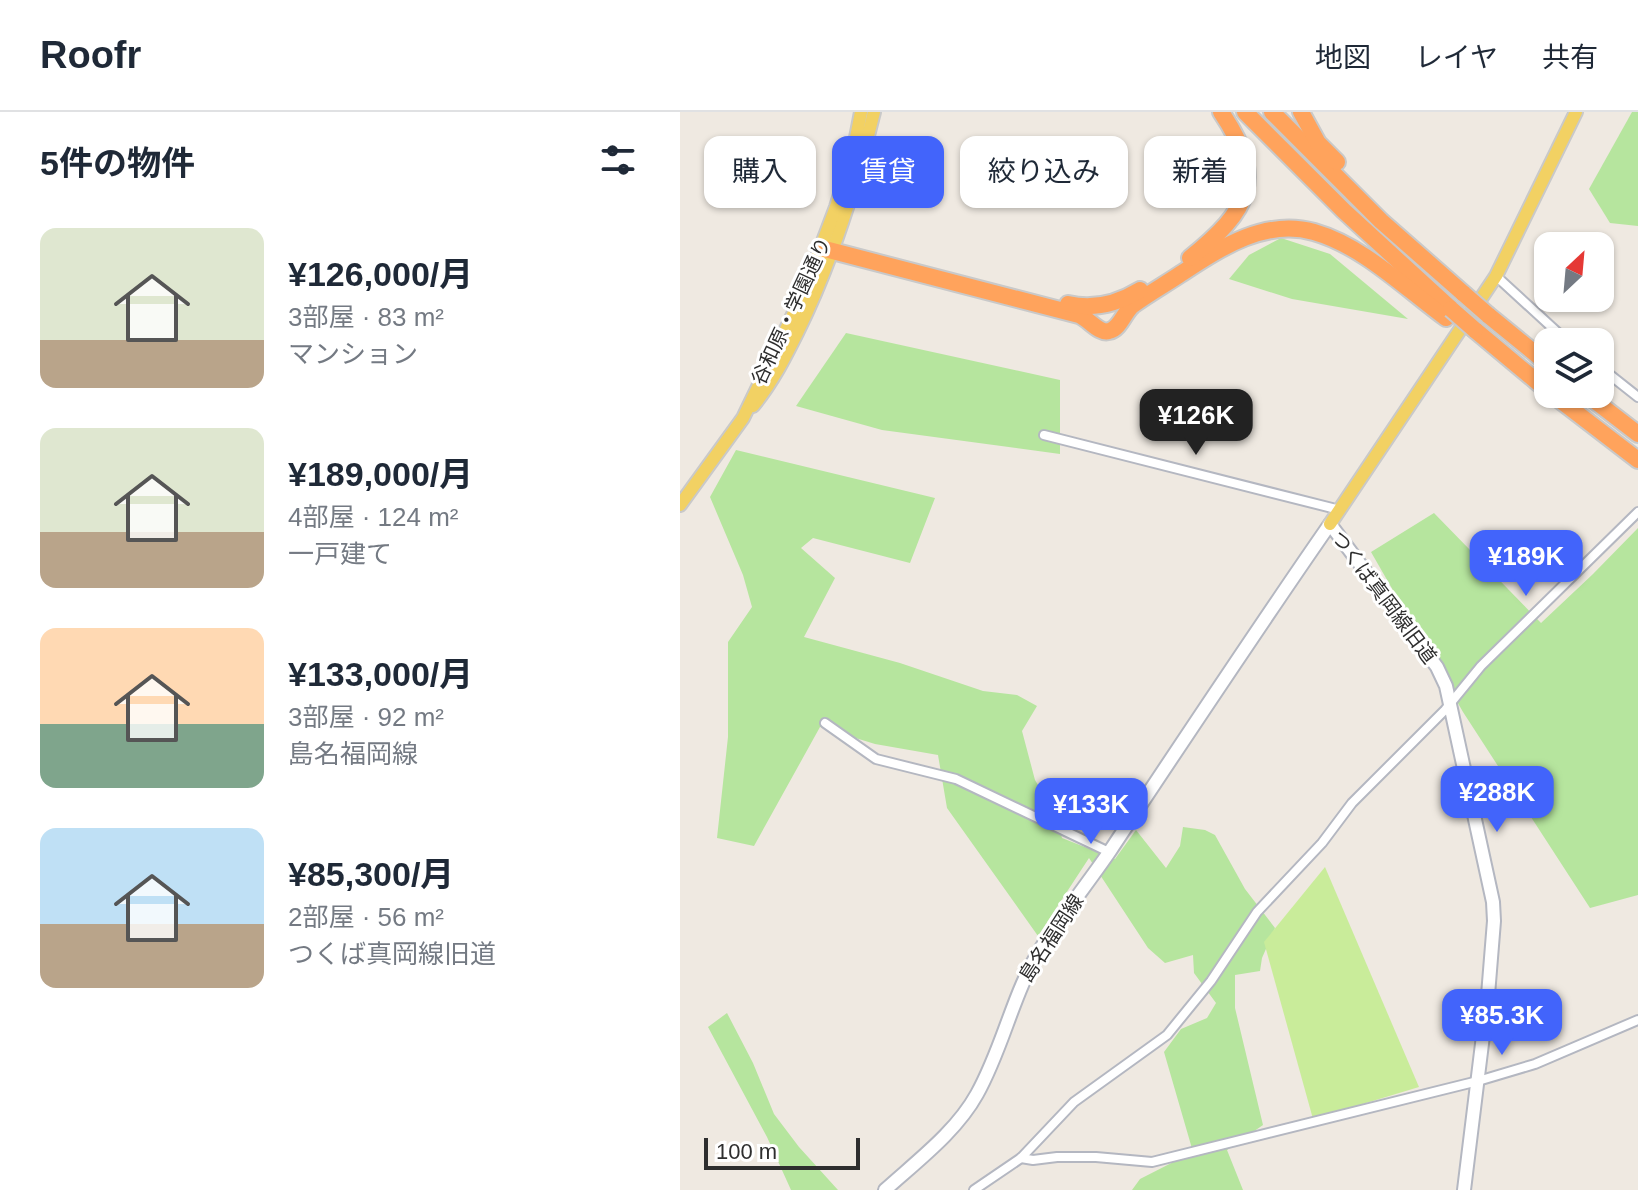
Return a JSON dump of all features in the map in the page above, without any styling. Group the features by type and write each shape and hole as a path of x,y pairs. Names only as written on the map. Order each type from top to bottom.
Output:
{"highway":[{"path":"996,292 1029,295 1087,307 1111,304 1147,286 1205,246 1238,211 1247,180 1247,164 1241,146 1221,112"},
{"path":"1245,112 1448,313"},
{"path":"1272,112 1381,221 1534,350"},
{"path":"1301,112 1318,143 1467,292"},
{"path":"827,250 1079,315 1099,330 1108,332 1117,327 1133,306 1213,253 1261,231 1294,228 1312,231 1356,251 1448,313 1534,380"},
{"path":"1571,408 1638,460"},
{"path":"1604,408 1638,434"}],"main road":[{"name":"谷和原・学園通り","path":"680,505 770,385 810,308 853,153 861,112"},
{"name":"谷和原・学園通り","path":"827,250 849,205 874,112"},
{"name":"つくば真岡線旧道","path":"1464,1190 1478,1081 1494,921 1493,902 1446,686 1437,667 1330,524 1496,276 1576,112"},
{"name":"島名福岡線","path":"885,1190 956,1124 969,1107 993,1063 1017,991 1029,968 1330,524"}],"street":[{"path":"1496,276 1553,328"},
{"path":"1614,378 1638,397"},
{"path":"1044,435 1340,510"},
{"path":"974,1190 1021,1158 1074,1102 1167,1035 1211,981 1257,912 1322,843 1352,803 1481,666 1638,512"},
{"path":"825,723 876,759 956,779 1109,852"},
{"path":"1021,1158 1096,1157 1152,1162 1478,1081 1535,1064 1638,1020"}],"green space":[{"path":"1632,112 1638,112 1638,226 1610,223 1589,189"},
{"path":"1281,238 1330,254 1408,319 1292,299 1229,279 1249,255"},
{"path":"846,333 1060,380 1060,454 882,430 796,406"},
{"path":"736,450 935,498 910,563 813,538 801,548 835,578 804,637 900,663 983,691 1017,695 1037,706 1022,731 1035,780 1055,813 1062,838 1115,859 1136,830 1166,868 1180,846 1183,827 1205,830 1215,835 1245,889 1275,928 1260,971 1235,975 1235,1008 1263,1125 1227,1150 1243,1190 1132,1190 1140,1179 1193,1152 1164,1052 1181,1029 1207,1018 1216,1003 1194,973 1193,955 1165,963 1148,948 1089,858 1038,936 947,808 938,755 875,744 820,727 754,846 717,838 728,737 728,642 752,607 743,575 710,497"},
{"path":"1434,513 1541,623 1638,528 1638,895 1590,908 1463,712 1371,552"},
{"path":"1325,867 1419,1087 1313,1119 1264,942"},
{"path":"727,1013 753,1063 774,1114 838,1190 791,1190 767,1137 708,1027"}]}
